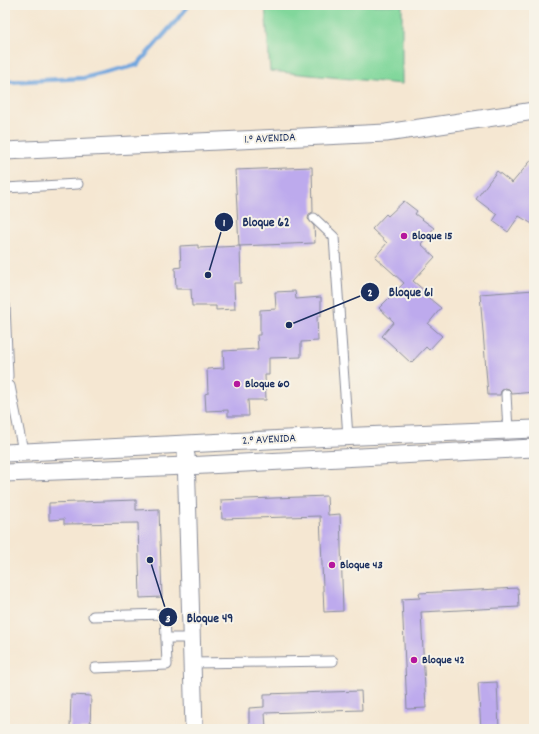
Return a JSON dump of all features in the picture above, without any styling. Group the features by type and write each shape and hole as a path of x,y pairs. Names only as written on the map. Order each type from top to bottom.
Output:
{"street":[{"name":"1.° AVENIDA","path":"5,151 386,133 534,111"},
{"name":"2.° AVENIDA","path":"5,453 534,429"},
{"path":"185,444 194,729"},
{"path":"5,473 186,466 534,448"}],"lane":[{"path":"5,188 78,184"},
{"path":"314,218 334,236 348,437"},
{"path":"5,305 8,376 23,451"},
{"path":"5,407 8,376"},
{"path":"506,394 508,431"},
{"path":"93,616 165,614 166,638 167,665 95,668"},
{"path":"166,638 191,638"},
{"path":"192,663 333,662"}],"green space":[{"path":"265,5 402,5 402,84 270,71"}],"building":[{"path":"534,157 534,225 519,216 508,232 493,221 497,215 476,199 497,171 512,183"},
{"path":"312,167 313,212 309,214 308,219 314,226 315,243 239,246 235,170"},
{"path":"404,201 417,211 415,214 434,228 421,244 435,257 413,281 425,291 423,293 441,308 428,324 442,336 429,350 426,347 411,363 382,336 394,322 379,308 404,283 375,257 387,243 372,229 386,214 388,216"},
{"path":"198,245 198,248 240,246 241,283 234,283 235,309 216,310 216,306 192,306 191,289 176,289 175,268 181,267 180,246"},
{"path":"534,290 534,392 512,394 509,389 505,388 501,391 500,395 488,395 480,294"},
{"path":"295,291 296,299 321,297 321,316 317,316 318,341 301,342 301,357 269,358 269,375 265,375 266,400 248,400 249,416 228,416 228,410 206,411 205,394 208,393 207,369 224,368 223,351 258,349 257,335 260,335 260,310 276,309 275,292"},
{"name":"Bloque 43","path":"327,496 328,515 340,514 343,611 324,612 320,516 222,519 221,500"},
{"path":"136,500 136,510 159,509 162,597 140,598 138,523 64,524 64,519 49,520 49,503"},
{"name":"Bloque 42","path":"518,588 519,607 421,612 426,708 407,709 402,599 420,598 419,593"},
{"path":"497,682 499,729 481,729 478,683"},
{"path":"361,691 362,710 265,713 266,729 249,729 249,708 264,707 264,694"},
{"path":"71,695 91,696 90,729 70,729"}],"waterway":[{"path":"5,82 84,78 137,65 189,5"}],"place":[{"name":"Bloque 15","path":"404,236"},
{"name":"Bloque 62","path":"208,275"},
{"name":"Bloque 61","path":"289,325"},
{"name":"Bloque 60","path":"237,384"},
{"name":"Bloque 49","path":"150,560"},
{"name":"Bloque 43","path":"332,565"},
{"name":"Bloque 42","path":"414,660"}]}
